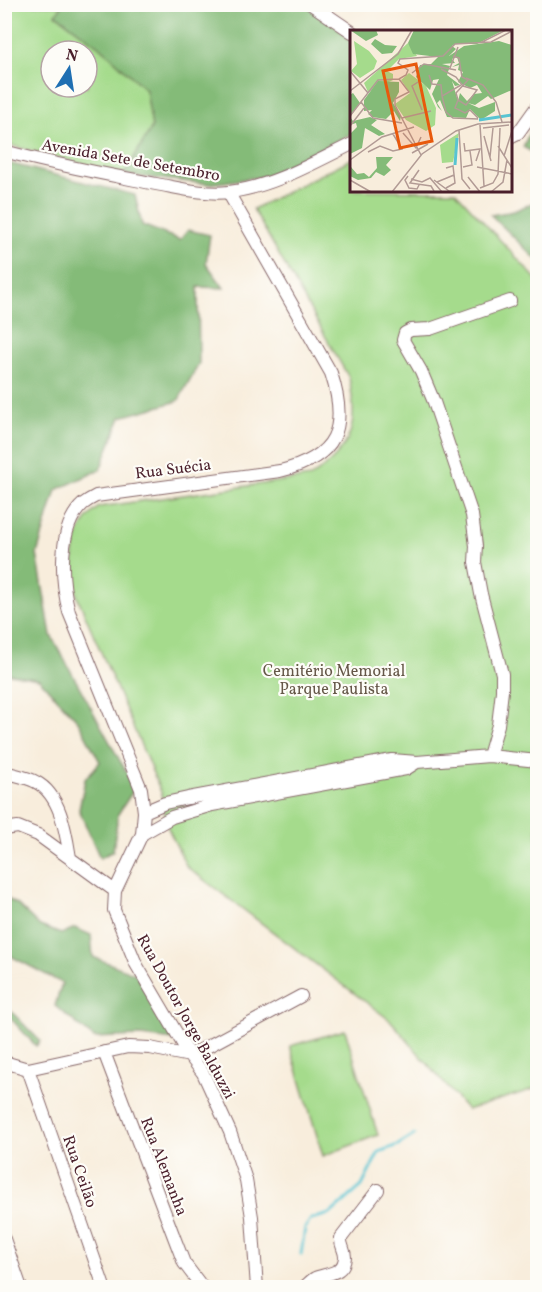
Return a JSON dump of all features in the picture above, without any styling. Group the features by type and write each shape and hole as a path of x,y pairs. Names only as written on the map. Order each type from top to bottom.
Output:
{"street":[{"path":"311,4 350,31"},
{"path":"512,135 518,133 537,105"},
{"name":"Avenida Sete de Setembro","path":"4,151 97,173 187,189 228,192 265,183 350,144"},
{"name":"Rua Suécia","path":"142,834 144,812 141,789 69,612 63,590 63,559 68,530 75,515 83,504 96,496 112,492 280,471 313,460 324,452 338,425 340,415 340,402 332,374 228,192"},
{"path":"489,756 498,724 502,674 481,594 475,562 476,546 472,515 434,402 421,371 403,340 405,333 411,330 430,329 510,301"},
{"path":"144,812 165,803 303,775 392,760 417,762 489,756 537,761"},
{"path":"4,829 18,827 28,830 115,891 142,834 172,817 212,805 406,769 417,762"},
{"path":"4,772 36,782 47,790 56,805 63,825 70,858"},
{"name":"Rua Doutor Jorge Balduzzi","path":"115,891 114,910 136,964 190,1056 203,1073 230,1132 246,1180 252,1217 257,1287"},
{"path":"4,1062 28,1069 128,1047 150,1048 190,1056 301,996"},
{"name":"Rua Alemanha","path":"104,1052 184,1263 202,1287"},
{"name":"Rua Ceilão","path":"28,1069 103,1284"},
{"path":"303,1287 316,1278 338,1271 345,1255 340,1242 341,1238 378,1190"},
{"path":"4,1239 21,1287"}],"green space":[{"path":"63,4 305,5 350,35 350,134 267,176 209,184 124,175 152,127 146,90 99,46 99,39 89,39 56,14"},
{"path":"4,5 63,5 56,14 89,39 39,39 39,99 99,99 99,46 146,90 152,127 124,175 5,144"},
{"path":"537,116 537,155 523,147"},
{"name":"Cemitério Memorial Parque Paulista","path":"350,160 350,192 456,192 538,281 537,1088 467,1110 391,1021 187,867 167,826 161,792 77,596 74,571 75,548 82,526 99,507 311,477 336,456 344,446 352,423 353,410 349,378 253,209"},
{"path":"4,162 135,195 142,225 180,240 188,230 210,235 206,263 224,288 198,287 199,363 178,401 121,417 100,470 56,490 37,554 51,635 135,788 118,814 113,851 100,858 79,810 85,779 100,762 78,721 39,679 5,673"},
{"path":"537,201 537,260 491,215 514,211"},
{"path":"4,897 17,904 40,926 61,934 75,928 91,935 93,957 136,974 175,1040 140,1036 94,1038 55,1006 62,983 5,953"},
{"path":"4,1004 40,1041 36,1046 5,1012"},
{"path":"345,1030 378,1135 323,1156 290,1046"}],"waterway":[{"path":"301,1254 305,1228 311,1219 330,1214 362,1186 379,1152 398,1145 414,1135"}]}
